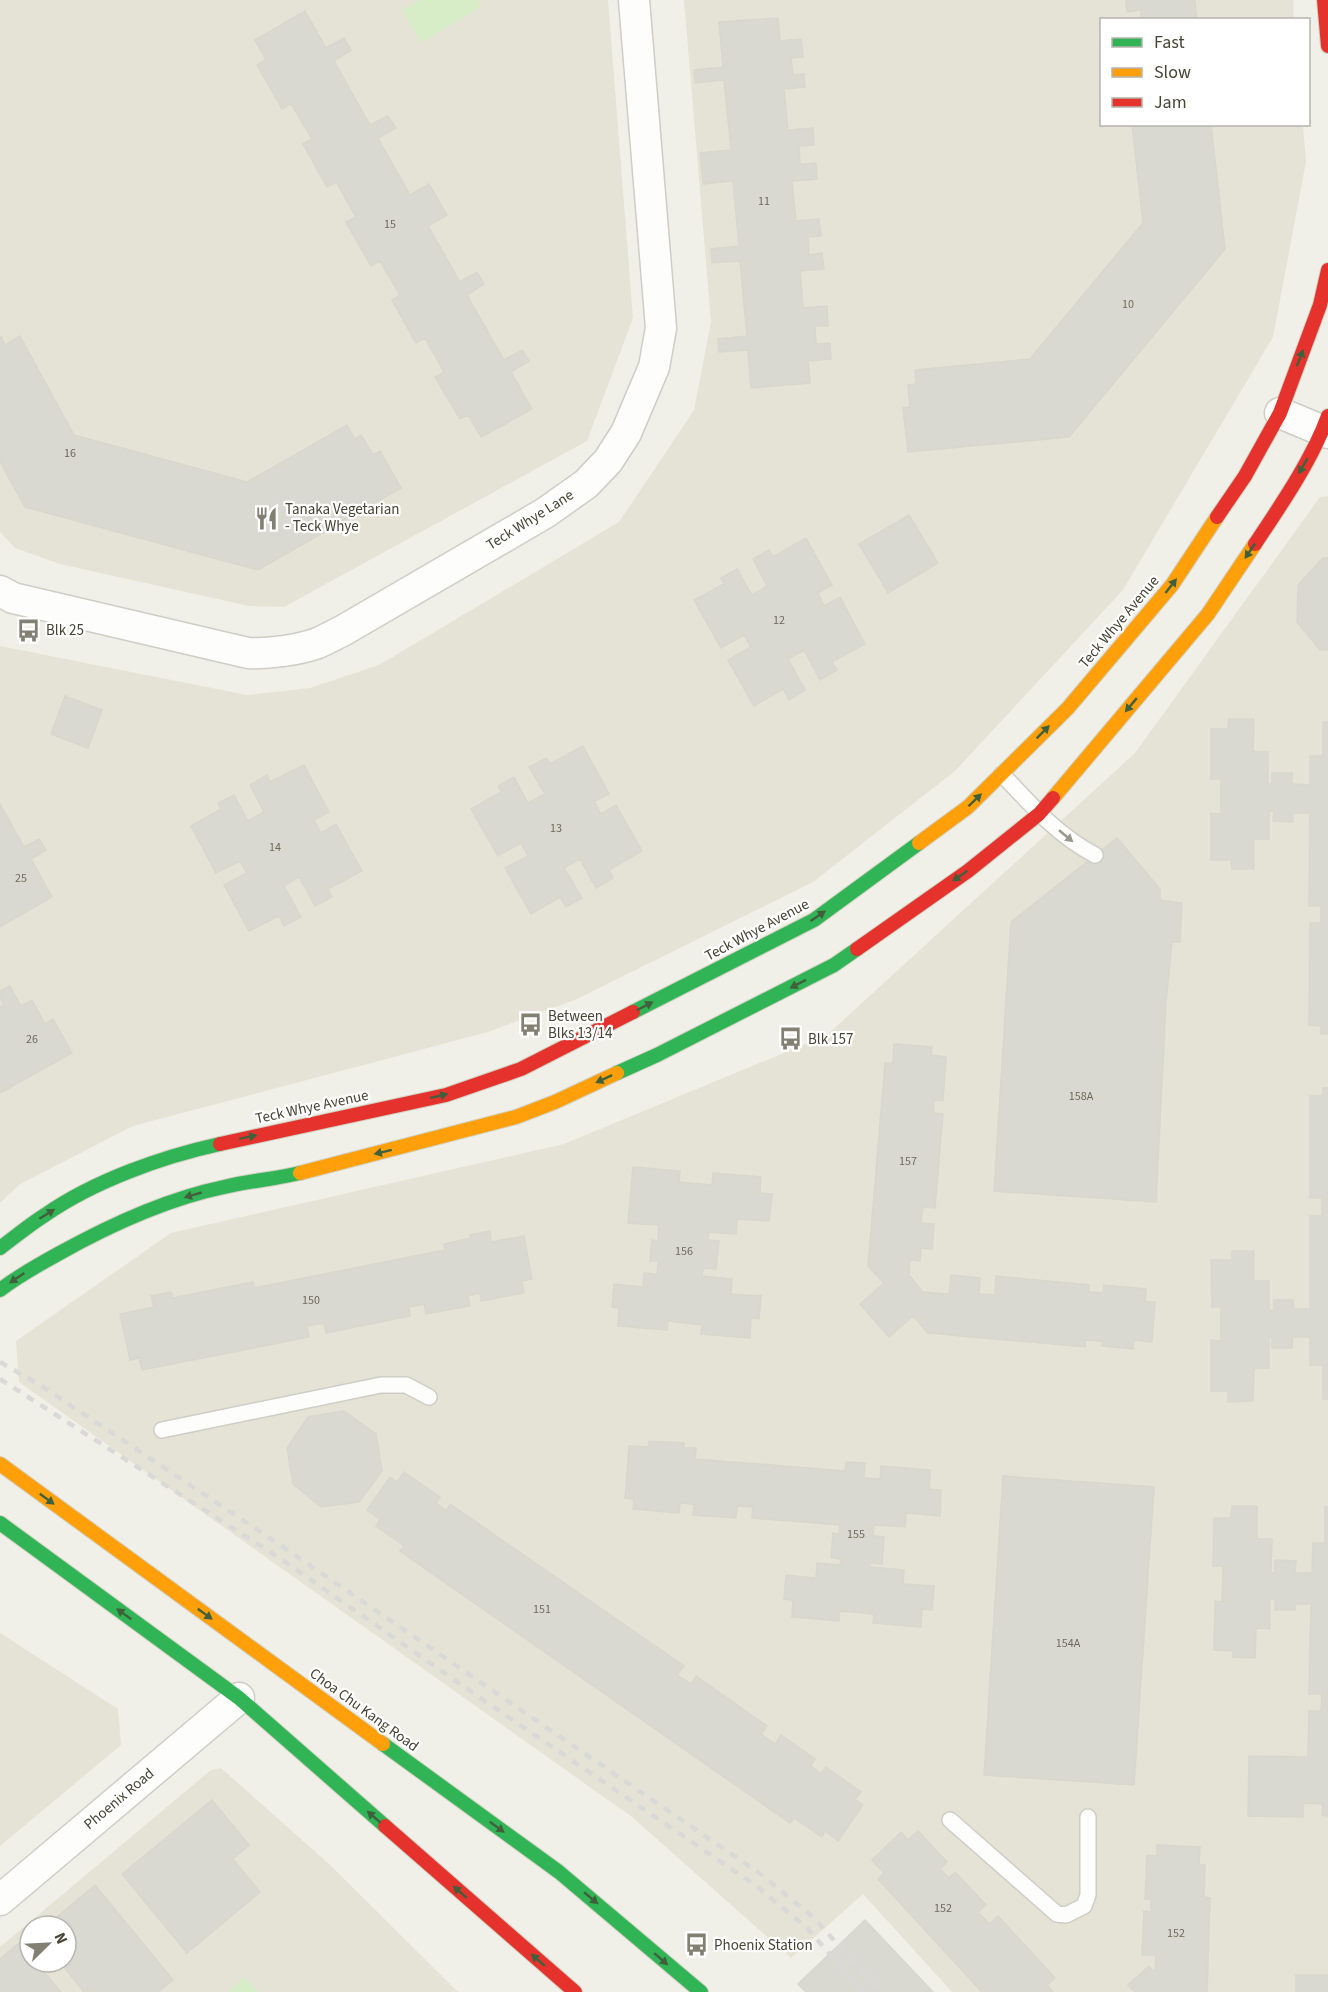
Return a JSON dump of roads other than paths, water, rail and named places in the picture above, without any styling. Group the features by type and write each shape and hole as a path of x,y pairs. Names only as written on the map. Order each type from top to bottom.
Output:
{"main road":[{"path":"1324,0 1328,46"},
{"name":"Teck Whye Avenue","path":"0,1248 46,1214 101,1184 151,1163 210,1146 446,1095 521,1069 814,920 968,807 1068,708 1172,585 1245,476 1280,413 1320,305 1328,270"},
{"path":"0,1290 18,1276 76,1244 144,1212 222,1187 291,1175 516,1117 555,1102 657,1055 834,965 968,871 1039,814 1208,614 1283,502 1326,426"},
{"name":"Choa Chu Kang Road","path":"0,1464 559,1872 701,1992"},
{"path":"0,1523 239,1698 575,1992"},
{"path":"623,1925 625,1934 645,1961"}],"street":[{"name":"Teck Whye Lane","path":"0,591 13,598 248,653 263,654 317,643 344,630 545,513 586,484 608,461 631,424 654,367 661,328 634,0"},
{"path":"1280,413 1326,426"},
{"name":"Phoenix Road","path":"0,1900 239,1698"}],"lane":[{"path":"1002,774 1039,814 1079,847 1095,855"},
{"path":"162,1430 381,1385 406,1385 429,1397"},
{"path":"950,1820 1057,1914 1066,1915 1084,1906 1088,1895 1088,1817"}],"railway":[{"path":"0,1362 40,1385 286,1549 762,1875 814,1918 880,1992"},
{"path":"0,1379 281,1559 755,1885 807,1928 863,1992"}],"place":[{"name":"Tanaka Vegetarian - Teck Whye","path":"267,518"},
{"name":"Blk 25","path":"28,630"},
{"name":"Between Blks 13/14","path":"530,1025"},
{"name":"Blk 157","path":"790,1039"},
{"name":"Phoenix Station","path":"696,1945"}]}
